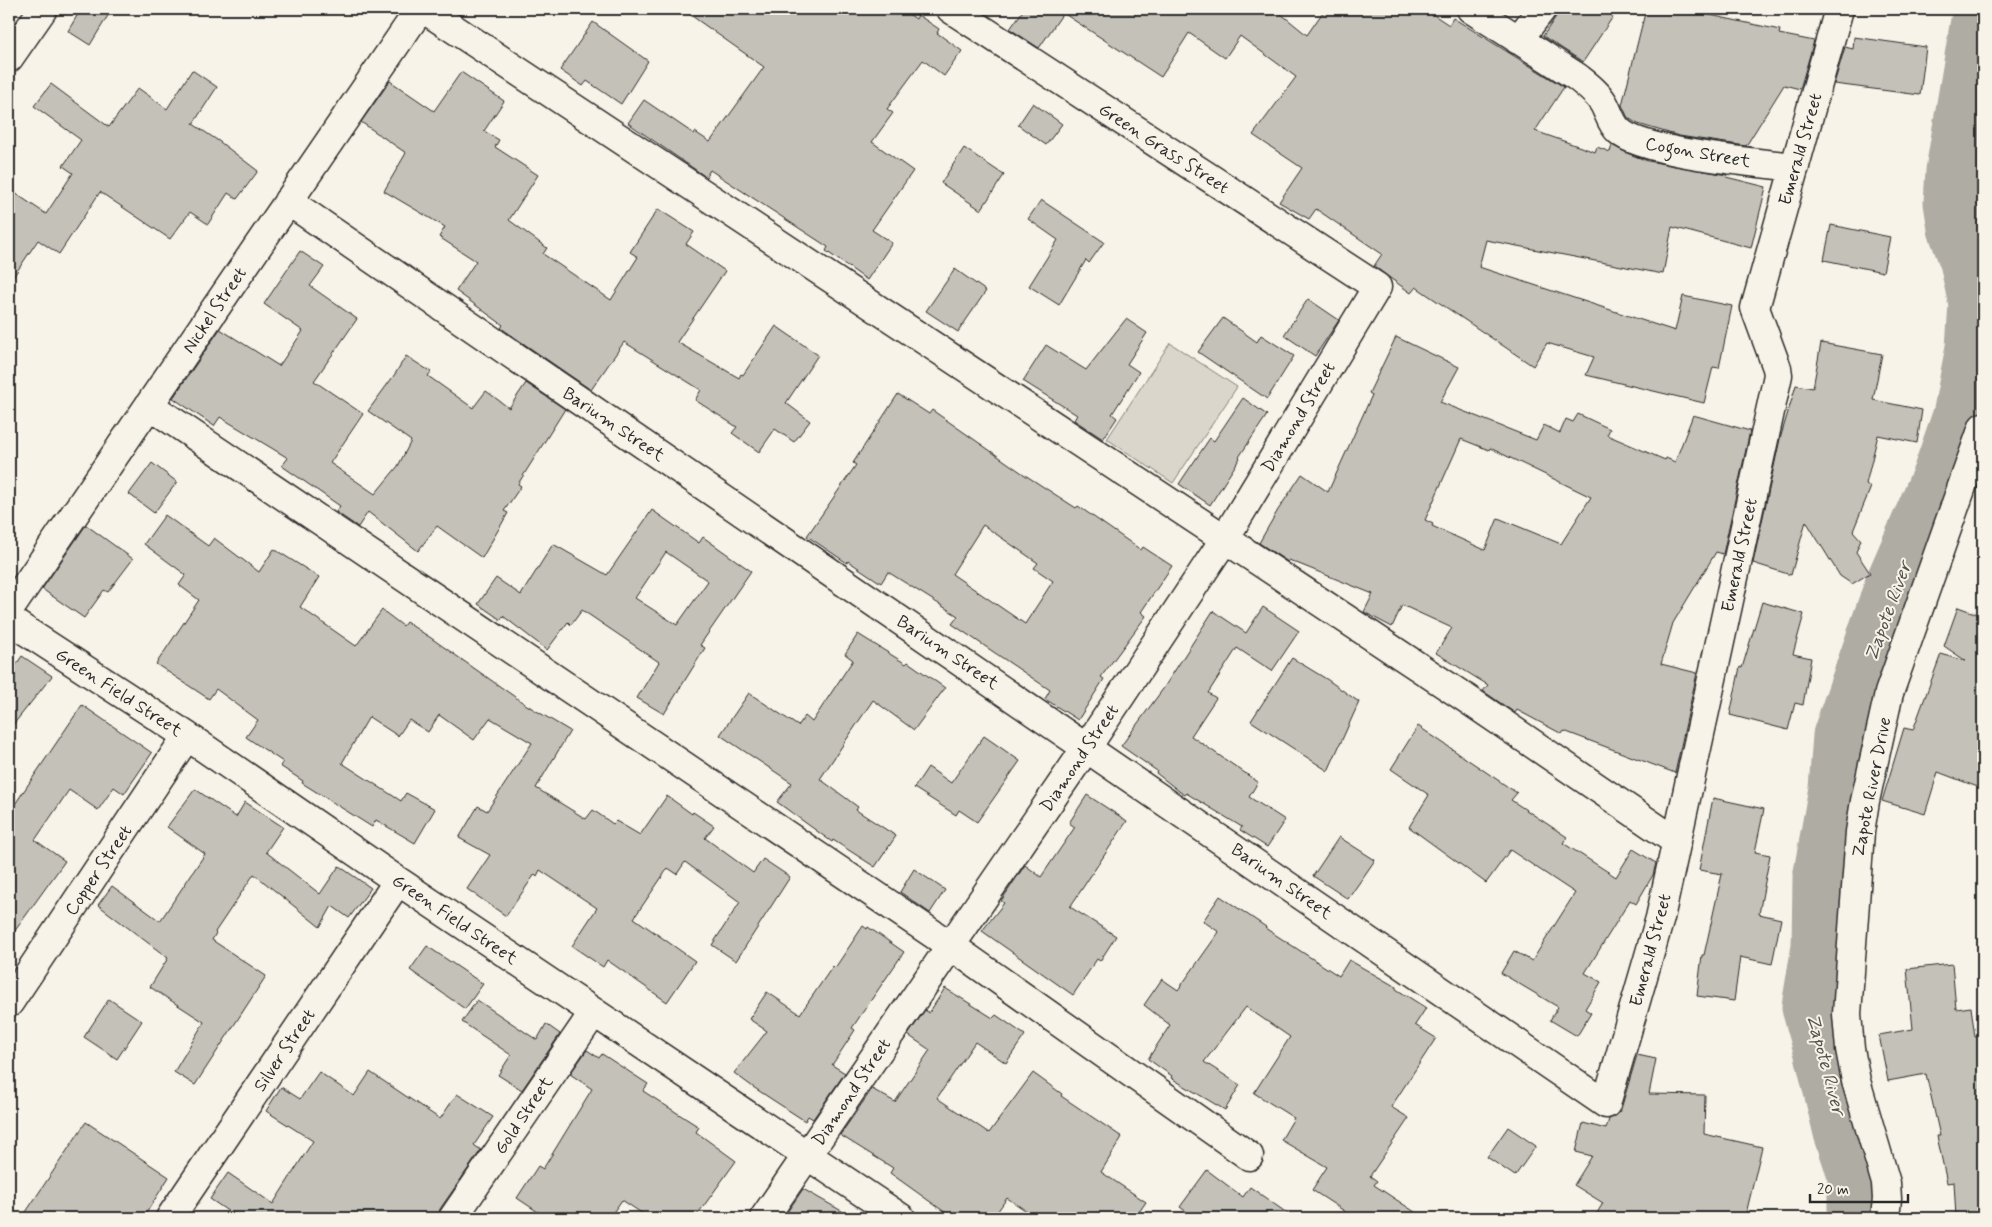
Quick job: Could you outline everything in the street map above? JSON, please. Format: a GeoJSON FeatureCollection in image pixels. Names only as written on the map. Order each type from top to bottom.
{"type":"FeatureCollection","features":[{"type":"Feature","properties":{"kind":"street"},"geometry":{"type":"LineString","coordinates":[[9,58],[43,9]]}},
{"type":"Feature","properties":{"kind":"street","name":"Nickel Street"},"geometry":{"type":"LineString","coordinates":[[9,610],[420,9]]}},
{"type":"Feature","properties":{"kind":"street"},"geometry":{"type":"LineString","coordinates":[[424,9],[1464,697],[1677,842]]}},
{"type":"Feature","properties":{"kind":"street","name":"Green Grass Street"},"geometry":{"type":"LineString","coordinates":[[951,9],[1377,287]]}},
{"type":"Feature","properties":{"kind":"street","name":"Cogon Street"},"geometry":{"type":"LineString","coordinates":[[1471,9],[1577,77],[1593,90],[1604,103],[1610,119],[1619,131],[1631,139],[1714,157],[1795,168]]}},
{"type":"Feature","properties":{"kind":"street"},"geometry":{"type":"LineString","coordinates":[[1518,40],[1542,9]]}},
{"type":"Feature","properties":{"kind":"street","name":"Emerald Street"},"geometry":{"type":"LineString","coordinates":[[1606,1104],[1660,918],[1778,376],[1777,368],[1755,308],[1839,9]]}},
{"type":"Feature","properties":{"kind":"street","name":"Barium Street"},"geometry":{"type":"LineString","coordinates":[[288,201],[1606,1104]]}},
{"type":"Feature","properties":{"kind":"street","name":"Diamond Street"},"geometry":{"type":"LineString","coordinates":[[764,1218],[1087,747],[1224,540],[1377,287]]}},
{"type":"Feature","properties":{"kind":"street"},"geometry":{"type":"LineString","coordinates":[[149,405],[951,946],[1249,1156]]}},
{"type":"Feature","properties":{"kind":"street","name":"Zapote River Drive"},"geometry":{"type":"LineString","coordinates":[[1885,1218],[1886,1183],[1856,1081],[1850,1048],[1847,1014],[1860,832],[1865,801],[1890,693],[1983,427]]}},
{"type":"Feature","properties":{"kind":"street","name":"Green Field Street"},"geometry":{"type":"LineString","coordinates":[[9,620],[187,736],[398,881],[900,1218]]}},
{"type":"Feature","properties":{"kind":"street","name":"Copper Street"},"geometry":{"type":"LineString","coordinates":[[9,1003],[187,736]]}},
{"type":"Feature","properties":{"kind":"street","name":"Silver Street"},"geometry":{"type":"LineString","coordinates":[[170,1218],[398,881]]}},
{"type":"Feature","properties":{"kind":"street","name":"Gold Street"},"geometry":{"type":"LineString","coordinates":[[453,1218],[594,1012]]}},
{"type":"Feature","properties":{"kind":"shaded area"},"geometry":{"type":"Polygon","coordinates":[[[1170,343],[1237,387],[1173,483],[1107,439],[1170,343]]]}},
{"type":"Feature","properties":{"kind":"building"},"geometry":{"type":"Polygon","coordinates":[[[81,9],[112,9],[90,45],[68,31],[81,9]]]}},
{"type":"Feature","properties":{"kind":"building"},"geometry":{"type":"Polygon","coordinates":[[[682,9],[901,9],[916,19],[918,15],[939,29],[937,33],[962,51],[944,76],[923,60],[887,109],[893,113],[872,142],[913,171],[872,230],[892,243],[867,280],[826,251],[828,247],[710,170],[706,177],[628,123],[644,100],[694,134],[695,132],[710,142],[764,67],[682,9]]]}},
{"type":"Feature","properties":{"kind":"building"},"geometry":{"type":"Polygon","coordinates":[[[1024,9],[1275,9],[1307,35],[1325,9],[1425,9],[1449,25],[1453,18],[1564,87],[1535,131],[1595,152],[1597,147],[1610,152],[1612,145],[1648,161],[1727,175],[1726,177],[1766,187],[1751,248],[1672,227],[1663,274],[1486,240],[1479,267],[1675,331],[1683,296],[1732,306],[1719,368],[1713,367],[1704,403],[1586,375],[1594,357],[1547,343],[1533,366],[1416,287],[1411,293],[1390,278],[1374,266],[1382,254],[1316,209],[1309,219],[1279,202],[1302,168],[1253,135],[1296,77],[1240,36],[1225,58],[1189,33],[1161,77],[1063,13],[1039,48],[1010,29],[1024,9]]]}},
{"type":"Feature","properties":{"kind":"building"},"geometry":{"type":"Polygon","coordinates":[[[1561,9],[1618,9],[1583,62],[1543,36],[1561,9]]]}},
{"type":"Feature","properties":{"kind":"building"},"geometry":{"type":"Polygon","coordinates":[[[1646,9],[1682,9],[1780,30],[1779,34],[1814,41],[1800,89],[1784,85],[1746,146],[1679,136],[1638,124],[1628,118],[1622,105],[1646,9]]]}},
{"type":"Feature","properties":{"kind":"building"},"geometry":{"type":"Polygon","coordinates":[[[593,22],[648,61],[621,104],[587,81],[583,86],[560,70],[593,22]]]}},
{"type":"Feature","properties":{"kind":"building"},"geometry":{"type":"Polygon","coordinates":[[[1854,37],[1926,47],[1920,95],[1834,84],[1845,47],[1853,49],[1854,37]]]}},
{"type":"Feature","properties":{"kind":"building"},"geometry":{"type":"Polygon","coordinates":[[[192,70],[217,87],[193,124],[258,171],[237,199],[228,193],[208,224],[190,212],[170,239],[100,192],[59,254],[38,240],[9,283],[9,189],[46,214],[73,173],[63,166],[81,140],[34,106],[51,84],[109,127],[138,88],[167,109],[192,70]]]}},
{"type":"Feature","properties":{"kind":"building"},"geometry":{"type":"Polygon","coordinates":[[[461,72],[504,101],[484,131],[499,140],[495,147],[538,175],[509,220],[547,248],[543,254],[611,300],[638,257],[630,252],[658,209],[694,232],[686,244],[725,271],[677,342],[739,378],[741,374],[743,375],[776,326],[818,355],[786,403],[810,421],[794,442],[775,429],[759,452],[732,433],[737,427],[695,400],[701,390],[624,342],[591,390],[501,328],[503,325],[456,291],[476,261],[439,237],[445,227],[384,191],[406,153],[361,122],[390,81],[434,111],[461,72]]]}},
{"type":"Feature","properties":{"kind":"building"},"geometry":{"type":"Polygon","coordinates":[[[1033,103],[1062,124],[1046,145],[1018,125],[1033,103]]]}},
{"type":"Feature","properties":{"kind":"building"},"geometry":{"type":"Polygon","coordinates":[[[964,148],[1004,175],[981,210],[941,183],[964,148]]]}},
{"type":"Feature","properties":{"kind":"building"},"geometry":{"type":"Polygon","coordinates":[[[1041,200],[1104,242],[1089,263],[1086,260],[1059,305],[1029,286],[1058,240],[1028,219],[1041,200]]]}},
{"type":"Feature","properties":{"kind":"building"},"geometry":{"type":"Polygon","coordinates":[[[1831,225],[1890,237],[1883,272],[1824,260],[1831,225]]]}},
{"type":"Feature","properties":{"kind":"building"},"geometry":{"type":"Polygon","coordinates":[[[300,251],[324,267],[310,286],[357,319],[314,381],[363,414],[330,463],[375,494],[398,466],[411,441],[368,411],[406,356],[431,372],[428,376],[473,408],[486,391],[509,408],[526,383],[565,409],[518,484],[521,486],[504,511],[508,513],[482,558],[437,526],[418,551],[368,512],[358,527],[336,512],[340,506],[282,466],[288,458],[220,417],[214,426],[173,398],[220,329],[279,366],[303,331],[264,304],[300,251]]]}},
{"type":"Feature","properties":{"kind":"building"},"geometry":{"type":"Polygon","coordinates":[[[955,269],[986,291],[958,332],[926,311],[955,269]]]}},
{"type":"Feature","properties":{"kind":"building"},"geometry":{"type":"Polygon","coordinates":[[[1308,299],[1339,320],[1315,356],[1284,335],[1308,299]]]}},
{"type":"Feature","properties":{"kind":"building"},"geometry":{"type":"Polygon","coordinates":[[[1223,318],[1257,342],[1261,335],[1294,356],[1267,399],[1198,352],[1223,318]]]}},
{"type":"Feature","properties":{"kind":"building"},"geometry":{"type":"Polygon","coordinates":[[[1126,319],[1147,333],[1127,364],[1139,372],[1112,414],[1117,418],[1103,439],[1074,420],[1077,415],[1023,381],[1046,345],[1086,370],[1126,319]]]}},
{"type":"Feature","properties":{"kind":"building"},"geometry":{"type":"Polygon","coordinates":[[[1396,337],[1459,367],[1440,402],[1536,440],[1544,425],[1560,433],[1566,419],[1573,422],[1578,414],[1610,429],[1607,435],[1665,460],[1666,458],[1675,462],[1693,415],[1750,431],[1723,554],[1716,552],[1673,623],[1661,664],[1697,673],[1675,773],[1564,731],[1562,734],[1517,710],[1515,713],[1483,691],[1488,685],[1436,653],[1452,628],[1402,605],[1392,627],[1364,612],[1373,594],[1289,560],[1288,562],[1259,543],[1302,474],[1328,492],[1372,395],[1369,393],[1396,337]],[[1461,439],[1425,520],[1433,524],[1432,526],[1485,550],[1498,518],[1561,544],[1591,497],[1490,448],[1489,450],[1461,439]]]}},
{"type":"Feature","properties":{"kind":"building"},"geometry":{"type":"Polygon","coordinates":[[[1821,343],[1882,354],[1873,400],[1922,410],[1917,443],[1878,435],[1866,484],[1871,487],[1853,531],[1861,540],[1856,552],[1870,573],[1852,584],[1840,576],[1806,521],[1791,575],[1753,563],[1780,439],[1796,385],[1813,388],[1821,343]]]}},
{"type":"Feature","properties":{"kind":"building"},"geometry":{"type":"Polygon","coordinates":[[[898,394],[929,414],[932,410],[1025,475],[1076,508],[1078,506],[1141,550],[1143,547],[1172,566],[1141,612],[1146,616],[1101,677],[1104,679],[1078,720],[1045,699],[1050,690],[952,624],[958,616],[888,572],[881,583],[807,536],[856,465],[853,463],[898,394]],[[983,525],[952,574],[1025,624],[1053,581],[1034,568],[1038,563],[983,525]]]}},
{"type":"Feature","properties":{"kind":"building"},"geometry":{"type":"Polygon","coordinates":[[[1243,398],[1267,415],[1210,505],[1179,484],[1210,438],[1214,441],[1243,398]]]}},
{"type":"Feature","properties":{"kind":"building"},"geometry":{"type":"Polygon","coordinates":[[[152,463],[177,482],[154,513],[129,494],[152,463]]]}},
{"type":"Feature","properties":{"kind":"building"},"geometry":{"type":"Polygon","coordinates":[[[652,510],[699,543],[703,537],[751,571],[700,645],[705,648],[664,714],[637,698],[659,662],[582,610],[571,625],[568,622],[547,650],[503,616],[501,620],[478,604],[496,578],[521,595],[553,544],[607,575],[652,510]],[[666,552],[635,598],[677,625],[708,581],[666,552]]]}},
{"type":"Feature","properties":{"kind":"building"},"geometry":{"type":"Polygon","coordinates":[[[165,515],[208,546],[214,538],[259,572],[274,549],[319,577],[300,607],[356,646],[382,610],[403,626],[406,622],[431,638],[525,704],[570,731],[536,788],[586,819],[593,810],[613,824],[616,821],[640,835],[667,796],[692,814],[693,812],[714,826],[705,838],[753,873],[763,859],[790,877],[736,961],[712,945],[740,902],[685,862],[677,874],[668,868],[634,918],[695,961],[667,1002],[607,960],[603,967],[572,946],[597,908],[540,870],[537,876],[535,874],[506,916],[467,889],[490,855],[459,838],[478,806],[487,811],[532,743],[490,718],[474,740],[439,715],[428,732],[409,720],[398,736],[369,717],[342,763],[401,801],[406,793],[435,809],[415,843],[376,820],[372,827],[302,783],[303,781],[280,766],[283,762],[246,737],[258,720],[216,689],[209,699],[156,664],[199,600],[179,585],[186,575],[144,544],[165,515]]]}},
{"type":"Feature","properties":{"kind":"building"},"geometry":{"type":"Polygon","coordinates":[[[86,525],[133,559],[108,592],[104,590],[84,618],[42,589],[86,525]]]}},
{"type":"Feature","properties":{"kind":"building"},"geometry":{"type":"Polygon","coordinates":[[[1762,602],[1804,614],[1793,654],[1811,658],[1803,705],[1795,703],[1788,730],[1730,715],[1740,667],[1742,668],[1762,602]]]}},
{"type":"Feature","properties":{"kind":"building"},"geometry":{"type":"Polygon","coordinates":[[[1263,607],[1299,631],[1272,671],[1237,648],[1208,693],[1216,698],[1191,736],[1258,782],[1249,797],[1285,820],[1267,847],[1240,830],[1242,827],[1186,793],[1184,795],[1156,773],[1157,771],[1121,746],[1163,689],[1213,611],[1246,633],[1263,607]]]}},
{"type":"Feature","properties":{"kind":"building"},"geometry":{"type":"Polygon","coordinates":[[[1958,607],[1983,616],[1983,789],[1938,772],[1925,814],[1882,801],[1904,728],[1913,730],[1941,654],[1966,661],[1944,646],[1958,607]]]}},
{"type":"Feature","properties":{"kind":"building"},"geometry":{"type":"Polygon","coordinates":[[[858,634],[906,664],[908,662],[945,688],[914,730],[873,700],[820,779],[858,807],[856,810],[896,836],[875,867],[833,840],[832,842],[777,802],[792,783],[720,735],[749,693],[798,726],[805,716],[812,722],[853,660],[845,654],[858,634]]]}},
{"type":"Feature","properties":{"kind":"building"},"geometry":{"type":"Polygon","coordinates":[[[22,656],[52,676],[9,730],[9,675],[22,656]]]}},
{"type":"Feature","properties":{"kind":"building"},"geometry":{"type":"Polygon","coordinates":[[[1292,658],[1359,702],[1328,771],[1251,721],[1292,658]]]}},
{"type":"Feature","properties":{"kind":"building"},"geometry":{"type":"Polygon","coordinates":[[[82,705],[152,753],[124,794],[114,787],[98,810],[69,790],[35,840],[65,861],[9,939],[9,813],[82,705]]]}},
{"type":"Feature","properties":{"kind":"building"},"geometry":{"type":"Polygon","coordinates":[[[1418,726],[1517,793],[1511,800],[1567,837],[1563,843],[1616,877],[1633,849],[1656,863],[1653,875],[1636,904],[1630,900],[1585,973],[1601,982],[1585,1009],[1591,1013],[1577,1036],[1550,1020],[1558,1007],[1501,973],[1514,951],[1532,961],[1575,893],[1510,850],[1486,883],[1409,827],[1429,795],[1391,769],[1418,726]]]}},
{"type":"Feature","properties":{"kind":"building"},"geometry":{"type":"Polygon","coordinates":[[[984,736],[1020,761],[977,822],[959,810],[956,815],[914,788],[928,767],[951,783],[984,736]]]}},
{"type":"Feature","properties":{"kind":"building"},"geometry":{"type":"Polygon","coordinates":[[[195,789],[236,817],[245,802],[283,827],[266,852],[320,894],[339,866],[371,888],[349,918],[332,906],[320,927],[254,874],[215,932],[212,940],[266,976],[195,1085],[174,1072],[204,1022],[150,987],[168,958],[98,905],[112,886],[160,921],[205,854],[167,827],[195,789]]]}},
{"type":"Feature","properties":{"kind":"building"},"geometry":{"type":"Polygon","coordinates":[[[1087,795],[1127,821],[1070,907],[1116,936],[1100,961],[1097,959],[1073,995],[982,931],[1004,903],[1001,901],[1025,865],[1041,877],[1075,827],[1069,823],[1087,795]]]}},
{"type":"Feature","properties":{"kind":"building"},"geometry":{"type":"Polygon","coordinates":[[[1713,798],[1764,809],[1755,852],[1770,855],[1759,914],[1781,919],[1772,964],[1740,957],[1734,1001],[1697,996],[1702,955],[1704,955],[1722,874],[1699,870],[1713,798]]]}},
{"type":"Feature","properties":{"kind":"building"},"geometry":{"type":"Polygon","coordinates":[[[1339,837],[1375,860],[1348,899],[1313,876],[1339,837]]]}},
{"type":"Feature","properties":{"kind":"building"},"geometry":{"type":"Polygon","coordinates":[[[914,869],[945,890],[930,913],[900,892],[914,869]]]}},
{"type":"Feature","properties":{"kind":"building"},"geometry":{"type":"Polygon","coordinates":[[[1220,896],[1339,976],[1349,960],[1396,987],[1396,989],[1426,1008],[1415,1025],[1436,1038],[1391,1107],[1409,1118],[1370,1176],[1377,1181],[1374,1185],[1424,1218],[1355,1218],[1312,1190],[1327,1167],[1281,1140],[1294,1118],[1254,1093],[1290,1037],[1246,1007],[1204,1062],[1240,1085],[1225,1110],[1171,1078],[1172,1076],[1148,1059],[1170,1025],[1144,1005],[1162,979],[1178,990],[1219,932],[1203,921],[1220,896]]]}},
{"type":"Feature","properties":{"kind":"building"},"geometry":{"type":"Polygon","coordinates":[[[863,926],[867,929],[868,927],[904,952],[852,1028],[855,1030],[832,1065],[845,1073],[813,1119],[808,1116],[805,1121],[734,1073],[767,1031],[749,1019],[767,992],[800,1014],[833,966],[835,968],[863,926]]]}},
{"type":"Feature","properties":{"kind":"building"},"geometry":{"type":"Polygon","coordinates":[[[427,946],[483,984],[465,1009],[410,970],[427,946]]]}},
{"type":"Feature","properties":{"kind":"building"},"geometry":{"type":"Polygon","coordinates":[[[1952,964],[1956,1009],[1971,1007],[1975,1037],[1983,1036],[1983,1218],[1956,1218],[1954,1182],[1947,1183],[1937,1136],[1940,1136],[1926,1074],[1888,1081],[1879,1035],[1913,1029],[1907,969],[1952,964]]]}},
{"type":"Feature","properties":{"kind":"building"},"geometry":{"type":"Polygon","coordinates":[[[945,988],[993,1018],[996,1015],[1025,1035],[1006,1063],[975,1042],[937,1098],[989,1133],[1033,1073],[1062,1094],[1061,1096],[1122,1137],[1101,1172],[1146,1202],[1135,1218],[1037,1218],[1007,1198],[993,1218],[953,1218],[890,1173],[893,1168],[840,1135],[872,1089],[895,1102],[930,1050],[908,1035],[925,1010],[929,1013],[945,988]]]}},
{"type":"Feature","properties":{"kind":"building"},"geometry":{"type":"Polygon","coordinates":[[[109,999],[142,1021],[117,1059],[84,1037],[109,999]]]}},
{"type":"Feature","properties":{"kind":"building"},"geometry":{"type":"Polygon","coordinates":[[[477,1000],[537,1040],[546,1024],[560,1034],[522,1090],[498,1075],[511,1055],[462,1022],[477,1000]]]}},
{"type":"Feature","properties":{"kind":"building"},"geometry":{"type":"Polygon","coordinates":[[[587,1050],[599,1058],[602,1054],[648,1084],[643,1091],[699,1127],[696,1132],[736,1161],[695,1218],[649,1218],[622,1200],[609,1218],[547,1218],[517,1198],[538,1166],[543,1169],[592,1089],[570,1074],[587,1050]]]}},
{"type":"Feature","properties":{"kind":"building"},"geometry":{"type":"Polygon","coordinates":[[[1637,1055],[1656,1059],[1649,1094],[1705,1095],[1704,1134],[1762,1147],[1745,1218],[1594,1218],[1603,1203],[1574,1185],[1592,1156],[1576,1152],[1583,1123],[1606,1129],[1609,1119],[1617,1115],[1621,1109],[1637,1055]]]}},
{"type":"Feature","properties":{"kind":"building"},"geometry":{"type":"Polygon","coordinates":[[[319,1072],[354,1096],[370,1072],[440,1119],[457,1094],[493,1117],[474,1145],[481,1150],[440,1209],[438,1218],[238,1218],[210,1199],[228,1173],[273,1204],[313,1141],[266,1111],[281,1087],[300,1099],[319,1072]]]}},
{"type":"Feature","properties":{"kind":"building"},"geometry":{"type":"Polygon","coordinates":[[[86,1122],[169,1177],[143,1218],[22,1218],[86,1122]]]}},
{"type":"Feature","properties":{"kind":"building"},"geometry":{"type":"Polygon","coordinates":[[[1508,1127],[1536,1146],[1515,1176],[1487,1157],[1508,1127]]]}},
{"type":"Feature","properties":{"kind":"building"},"geometry":{"type":"Polygon","coordinates":[[[1207,1170],[1243,1197],[1250,1187],[1294,1218],[1195,1218],[1180,1207],[1207,1170]]]}},
{"type":"Feature","properties":{"kind":"building"},"geometry":{"type":"Polygon","coordinates":[[[803,1189],[854,1218],[783,1218],[803,1189]]]}},
{"type":"Feature","properties":{"kind":"waterway","name":"Zapote River"},"geometry":{"type":"LineString","coordinates":[[1857,1218],[1857,1174],[1843,1132],[1811,1007],[1821,947],[1822,879],[1838,789],[1842,736],[1895,583],[1941,477],[1962,416],[1975,348],[1978,304],[1969,261],[1957,228],[1953,202],[1955,171],[1982,9]]}}]}
